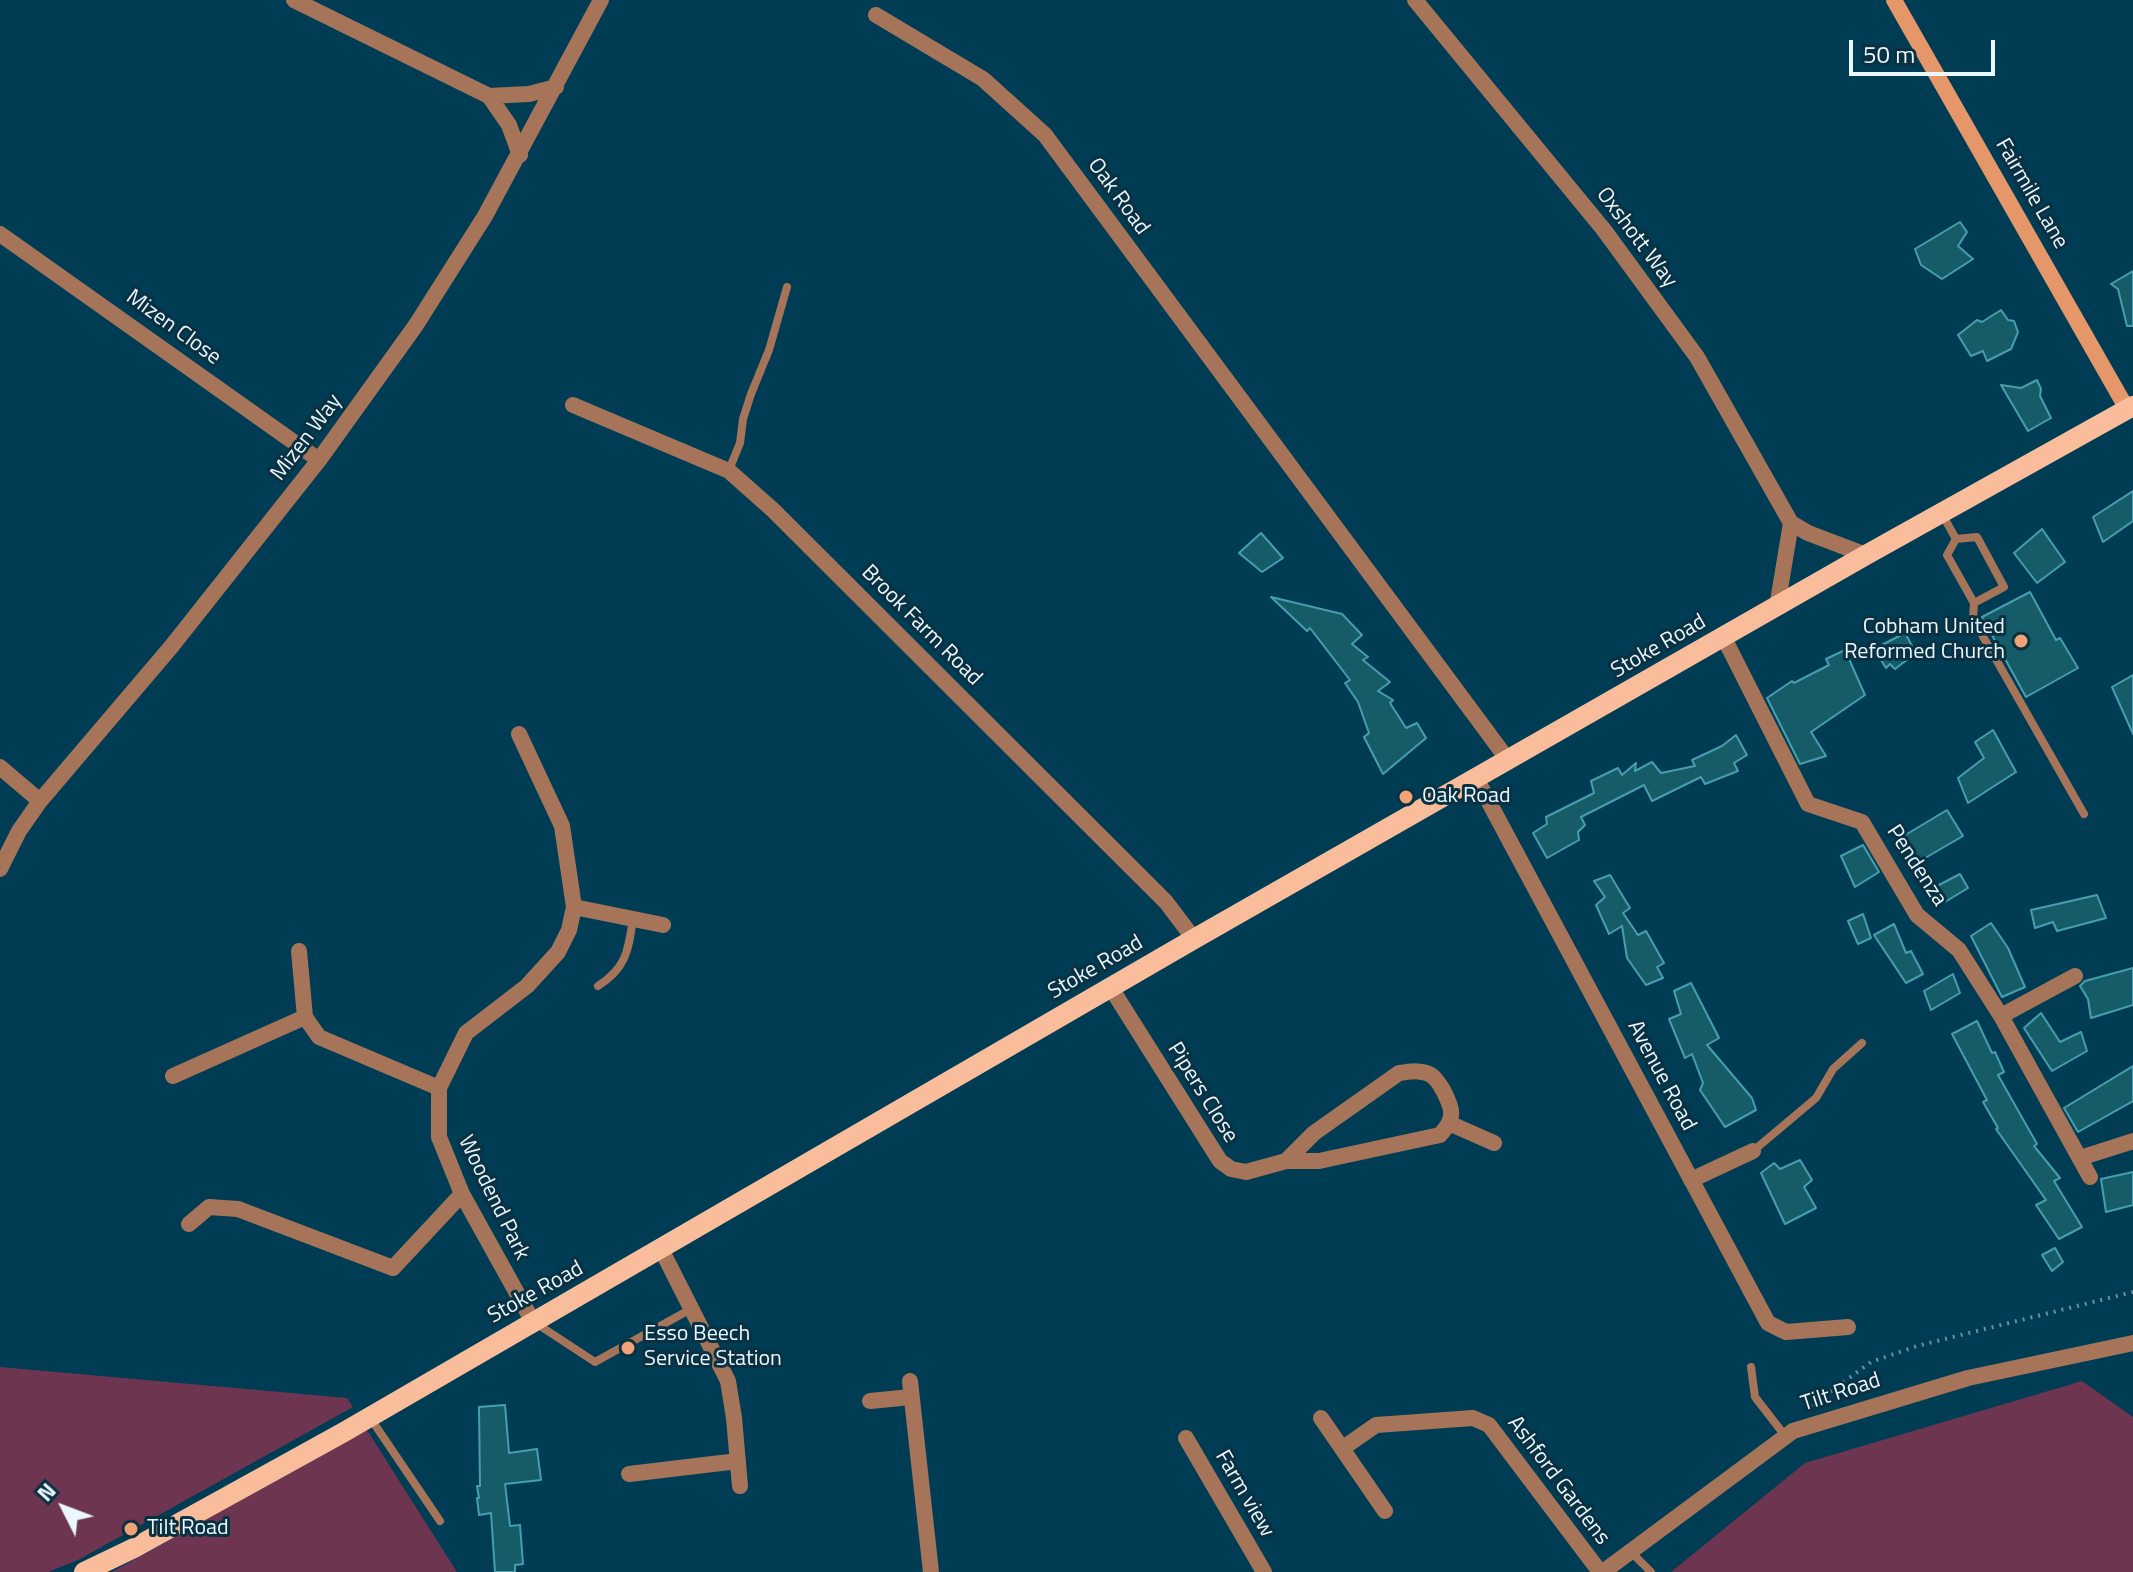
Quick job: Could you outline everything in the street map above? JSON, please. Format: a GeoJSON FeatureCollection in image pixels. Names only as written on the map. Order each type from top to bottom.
{"type":"FeatureCollection","features":[{"type":"Feature","properties":{"kind":"main road","name":"Stoke Road"},"geometry":{"type":"LineString","coordinates":[[84,1572],[134,1548],[370,1417],[1194,939],[1866,555],[2130,408]]}},
{"type":"Feature","properties":{"kind":"street"},"geometry":{"type":"LineString","coordinates":[[294,0],[489,96],[529,94],[556,87]]}},
{"type":"Feature","properties":{"kind":"street","name":"Mizen Way"},"geometry":{"type":"LineString","coordinates":[[0,869],[19,831],[40,801],[171,647],[319,460],[431,303],[520,155],[601,0]]}},
{"type":"Feature","properties":{"kind":"street","name":"Oxshott Way"},"geometry":{"type":"LineString","coordinates":[[1415,0],[1604,230],[1697,357],[1791,523]]}},
{"type":"Feature","properties":{"kind":"street","name":"Fairmile Lane"},"geometry":{"type":"LineString","coordinates":[[1894,0],[2130,408]]}},
{"type":"Feature","properties":{"kind":"street","name":"Oak Road"},"geometry":{"type":"LineString","coordinates":[[876,15],[983,79],[1045,135],[1508,760]]}},
{"type":"Feature","properties":{"kind":"street"},"geometry":{"type":"LineString","coordinates":[[489,96],[509,125],[520,155]]}},
{"type":"Feature","properties":{"kind":"street","name":"Mizen Close"},"geometry":{"type":"LineString","coordinates":[[0,234],[319,460]]}},
{"type":"Feature","properties":{"kind":"street","name":"Brook Farm Road"},"geometry":{"type":"LineString","coordinates":[[573,405],[729,471],[784,521],[1166,902],[1194,939]]}},
{"type":"Feature","properties":{"kind":"street"},"geometry":{"type":"LineString","coordinates":[[1777,607],[1791,523],[1808,533],[1866,555]]}},
{"type":"Feature","properties":{"kind":"street","name":"Pendenza"},"geometry":{"type":"LineString","coordinates":[[1724,638],[1808,804],[1862,822],[1917,915],[1959,950],[2001,1016],[2090,1177]]}},
{"type":"Feature","properties":{"kind":"street","name":"Woodend Park"},"geometry":{"type":"LineString","coordinates":[[519,734],[562,826],[574,907],[569,930],[558,952],[527,986],[466,1033],[439,1088],[439,1137],[462,1194],[533,1322]]}},
{"type":"Feature","properties":{"kind":"street"},"geometry":{"type":"LineString","coordinates":[[0,767],[40,801]]}},
{"type":"Feature","properties":{"kind":"street","name":"Avenue Road"},"geometry":{"type":"LineString","coordinates":[[1476,778],[1768,1323],[1786,1332],[1848,1327]]}},
{"type":"Feature","properties":{"kind":"street"},"geometry":{"type":"LineString","coordinates":[[574,907],[663,925]]}},
{"type":"Feature","properties":{"kind":"street"},"geometry":{"type":"LineString","coordinates":[[299,951],[305,1017],[319,1037],[439,1088]]}},
{"type":"Feature","properties":{"kind":"street"},"geometry":{"type":"LineString","coordinates":[[2001,1016],[2075,976]]}},
{"type":"Feature","properties":{"kind":"street","name":"Pipers Close"},"geometry":{"type":"LineString","coordinates":[[1111,988],[1220,1161],[1231,1169],[1246,1172],[1286,1161],[1319,1161],[1440,1135],[1451,1124],[1453,1109],[1439,1083],[1429,1074],[1416,1071],[1399,1073],[1314,1133],[1286,1161]]}},
{"type":"Feature","properties":{"kind":"street"},"geometry":{"type":"LineString","coordinates":[[173,1076],[305,1017]]}},
{"type":"Feature","properties":{"kind":"street"},"geometry":{"type":"LineString","coordinates":[[1451,1124],[1494,1143]]}},
{"type":"Feature","properties":{"kind":"street"},"geometry":{"type":"LineString","coordinates":[[2080,1158],[2133,1141]]}},
{"type":"Feature","properties":{"kind":"street"},"geometry":{"type":"LineString","coordinates":[[1691,1180],[1753,1151]]}},
{"type":"Feature","properties":{"kind":"street"},"geometry":{"type":"LineString","coordinates":[[189,1224],[209,1207],[238,1209],[393,1268],[462,1194]]}},
{"type":"Feature","properties":{"kind":"street"},"geometry":{"type":"LineString","coordinates":[[661,1249],[728,1381],[740,1486]]}},
{"type":"Feature","properties":{"kind":"street","name":"Tilt Road"},"geometry":{"type":"LineString","coordinates":[[1601,1572],[1789,1434],[1968,1378],[2133,1343]]}},
{"type":"Feature","properties":{"kind":"street"},"geometry":{"type":"LineString","coordinates":[[870,1401],[911,1389],[931,1572]]}},
{"type":"Feature","properties":{"kind":"street"},"geometry":{"type":"LineString","coordinates":[[1321,1418],[1385,1511]]}},
{"type":"Feature","properties":{"kind":"street","name":"Ashford Gardens"},"geometry":{"type":"LineString","coordinates":[[1343,1448],[1376,1425],[1473,1418],[1489,1425],[1601,1572]]}},
{"type":"Feature","properties":{"kind":"street","name":"Farm view"},"geometry":{"type":"LineString","coordinates":[[1186,1438],[1264,1572]]}},
{"type":"Feature","properties":{"kind":"street"},"geometry":{"type":"LineString","coordinates":[[629,1474],[738,1461]]}},
{"type":"Feature","properties":{"kind":"lane"},"geometry":{"type":"LineString","coordinates":[[729,471],[787,287]]}},
{"type":"Feature","properties":{"kind":"lane"},"geometry":{"type":"LineString","coordinates":[[1941,513],[1956,539]]}},
{"type":"Feature","properties":{"kind":"lane"},"geometry":{"type":"LineString","coordinates":[[1956,539],[1977,537],[2004,587],[1974,603]]}},
{"type":"Feature","properties":{"kind":"lane"},"geometry":{"type":"LineString","coordinates":[[1956,539],[1947,555],[1974,603],[1973,619],[2084,814]]}},
{"type":"Feature","properties":{"kind":"lane"},"geometry":{"type":"LineString","coordinates":[[598,986],[619,970],[627,951],[633,919]]}},
{"type":"Feature","properties":{"kind":"lane"},"geometry":{"type":"LineString","coordinates":[[1753,1151],[1816,1098],[1833,1069],[1862,1043]]}},
{"type":"Feature","properties":{"kind":"lane"},"geometry":{"type":"LineString","coordinates":[[533,1322],[595,1362],[691,1309]]}},
{"type":"Feature","properties":{"kind":"lane"},"geometry":{"type":"LineString","coordinates":[[1751,1367],[1755,1397],[1789,1434]]}},
{"type":"Feature","properties":{"kind":"lane"},"geometry":{"type":"LineString","coordinates":[[370,1417],[440,1521]]}},
{"type":"Feature","properties":{"kind":"lane"},"geometry":{"type":"LineString","coordinates":[[1631,1551],[1651,1572]]}},
{"type":"Feature","properties":{"kind":"path"},"geometry":{"type":"LineString","coordinates":[[1789,1434],[1788,1422],[1871,1362],[1917,1346],[2133,1292]]}},
{"type":"Feature","properties":{"kind":"shaded area"},"geometry":{"type":"Polygon","coordinates":[[[0,1367],[347,1398],[353,1407],[78,1560],[48,1572],[0,1572],[0,1367]]]}},
{"type":"Feature","properties":{"kind":"shaded area"},"geometry":{"type":"Polygon","coordinates":[[[2082,1381],[2133,1417],[2133,1572],[1671,1572],[1805,1463],[2082,1381]]]}},
{"type":"Feature","properties":{"kind":"shaded area"},"geometry":{"type":"Polygon","coordinates":[[[367,1430],[457,1572],[112,1572],[367,1430]]]}},
{"type":"Feature","properties":{"kind":"building"},"geometry":{"type":"Polygon","coordinates":[[[1960,222],[1967,232],[1958,246],[1973,259],[1942,279],[1921,265],[1915,249],[1960,222]]]}},
{"type":"Feature","properties":{"kind":"building"},"geometry":{"type":"Polygon","coordinates":[[[2133,271],[2133,326],[2127,326],[2118,289],[2111,284],[2133,271]]]}},
{"type":"Feature","properties":{"kind":"building"},"geometry":{"type":"Polygon","coordinates":[[[2001,310],[2008,320],[2014,321],[2018,332],[2011,349],[1987,361],[1983,351],[1971,356],[1958,335],[1977,320],[1982,322],[2001,310]]]}},
{"type":"Feature","properties":{"kind":"building"},"geometry":{"type":"Polygon","coordinates":[[[2037,380],[2040,396],[2051,418],[2028,431],[2001,385],[2021,388],[2037,380]]]}},
{"type":"Feature","properties":{"kind":"building"},"geometry":{"type":"Polygon","coordinates":[[[2133,491],[2133,521],[2103,542],[2093,517],[2133,491]]]}},
{"type":"Feature","properties":{"kind":"building"},"geometry":{"type":"Polygon","coordinates":[[[2042,529],[2065,562],[2037,583],[2014,553],[2042,529]]]}},
{"type":"Feature","properties":{"kind":"building"},"geometry":{"type":"Polygon","coordinates":[[[1261,533],[1283,558],[1262,572],[1239,553],[1261,533]]]}},
{"type":"Feature","properties":{"kind":"building","name":"Cobham United Reformed Church"},"geometry":{"type":"Polygon","coordinates":[[[2030,592],[2056,640],[2060,638],[2078,668],[2026,697],[1982,617],[2030,592]]]}},
{"type":"Feature","properties":{"kind":"building"},"geometry":{"type":"Polygon","coordinates":[[[1271,597],[1342,614],[1362,635],[1352,644],[1368,657],[1363,660],[1390,682],[1378,691],[1393,700],[1390,703],[1406,728],[1417,723],[1426,738],[1383,774],[1364,737],[1369,733],[1358,702],[1345,683],[1350,680],[1310,628],[1307,631],[1271,597]]]}},
{"type":"Feature","properties":{"kind":"building"},"geometry":{"type":"Polygon","coordinates":[[[1905,633],[1916,653],[1895,669],[1890,664],[1886,668],[1874,649],[1905,633]]]}},
{"type":"Feature","properties":{"kind":"building"},"geometry":{"type":"Polygon","coordinates":[[[1845,650],[1865,695],[1811,732],[1826,756],[1800,764],[1767,698],[1792,681],[1794,683],[1829,665],[1826,659],[1845,650]]]}},
{"type":"Feature","properties":{"kind":"building"},"geometry":{"type":"Polygon","coordinates":[[[2133,675],[2133,734],[2112,687],[2133,675]]]}},
{"type":"Feature","properties":{"kind":"building"},"geometry":{"type":"Polygon","coordinates":[[[1993,730],[2016,772],[1968,803],[1958,778],[1984,758],[1975,742],[1993,730]]]}},
{"type":"Feature","properties":{"kind":"building"},"geometry":{"type":"Polygon","coordinates":[[[1736,735],[1747,755],[1734,763],[1738,771],[1705,784],[1701,777],[1652,801],[1644,785],[1581,817],[1585,825],[1578,832],[1579,840],[1547,858],[1533,833],[1547,824],[1546,817],[1594,793],[1591,781],[1618,768],[1622,775],[1636,763],[1635,771],[1652,762],[1661,773],[1695,766],[1692,760],[1722,746],[1736,735]]]}},
{"type":"Feature","properties":{"kind":"building"},"geometry":{"type":"Polygon","coordinates":[[[1947,810],[1963,836],[1913,865],[1897,840],[1947,810]]]}},
{"type":"Feature","properties":{"kind":"building"},"geometry":{"type":"Polygon","coordinates":[[[1863,845],[1879,872],[1855,887],[1841,856],[1863,845]]]}},
{"type":"Feature","properties":{"kind":"building"},"geometry":{"type":"Polygon","coordinates":[[[1960,874],[1968,888],[1945,902],[1935,887],[1960,874]]]}},
{"type":"Feature","properties":{"kind":"building"},"geometry":{"type":"Polygon","coordinates":[[[1610,875],[1630,908],[1623,913],[1638,935],[1646,931],[1664,963],[1657,967],[1663,978],[1646,985],[1627,958],[1622,926],[1609,934],[1596,905],[1605,897],[1594,881],[1610,875]]]}},
{"type":"Feature","properties":{"kind":"building"},"geometry":{"type":"Polygon","coordinates":[[[2097,895],[2106,918],[2057,931],[2053,922],[2035,928],[2031,910],[2097,895]]]}},
{"type":"Feature","properties":{"kind":"building"},"geometry":{"type":"Polygon","coordinates":[[[1863,914],[1871,938],[1858,944],[1848,921],[1863,914]]]}},
{"type":"Feature","properties":{"kind":"building"},"geometry":{"type":"Polygon","coordinates":[[[1991,923],[2008,948],[2025,987],[2002,997],[1971,936],[1991,923]]]}},
{"type":"Feature","properties":{"kind":"building"},"geometry":{"type":"Polygon","coordinates":[[[1894,924],[1906,953],[1911,951],[1923,974],[1906,983],[1874,935],[1894,924]]]}},
{"type":"Feature","properties":{"kind":"building"},"geometry":{"type":"Polygon","coordinates":[[[2133,968],[2133,1005],[2091,1018],[2088,999],[2080,986],[2085,981],[2133,968]]]}},
{"type":"Feature","properties":{"kind":"building"},"geometry":{"type":"Polygon","coordinates":[[[1953,974],[1960,993],[1931,1010],[1924,991],[1953,974]]]}},
{"type":"Feature","properties":{"kind":"building"},"geometry":{"type":"Polygon","coordinates":[[[1691,983],[1719,1038],[1707,1045],[1752,1098],[1756,1110],[1725,1127],[1700,1090],[1703,1083],[1692,1054],[1685,1058],[1669,1019],[1681,1014],[1674,991],[1691,983]]]}},
{"type":"Feature","properties":{"kind":"building"},"geometry":{"type":"Polygon","coordinates":[[[2041,1013],[2060,1042],[2081,1032],[2087,1051],[2052,1071],[2024,1028],[2041,1013]]]}},
{"type":"Feature","properties":{"kind":"building"},"geometry":{"type":"Polygon","coordinates":[[[1977,1021],[2004,1072],[1998,1075],[2037,1144],[2034,1146],[2060,1178],[2054,1181],[2082,1227],[2059,1239],[2036,1205],[2046,1200],[1996,1129],[1983,1102],[1987,1100],[1952,1034],[1977,1021]]]}},
{"type":"Feature","properties":{"kind":"building"},"geometry":{"type":"Polygon","coordinates":[[[2133,1066],[2133,1101],[2078,1132],[2064,1108],[2133,1066]]]}},
{"type":"Feature","properties":{"kind":"building"},"geometry":{"type":"Polygon","coordinates":[[[1800,1160],[1812,1180],[1804,1187],[1816,1208],[1785,1224],[1761,1173],[1774,1163],[1780,1169],[1800,1160]]]}},
{"type":"Feature","properties":{"kind":"building"},"geometry":{"type":"Polygon","coordinates":[[[2133,1172],[2133,1205],[2106,1212],[2101,1179],[2133,1172]]]}},
{"type":"Feature","properties":{"kind":"building"},"geometry":{"type":"Polygon","coordinates":[[[2055,1248],[2063,1262],[2052,1271],[2042,1255],[2055,1248]]]}},
{"type":"Feature","properties":{"kind":"building"},"geometry":{"type":"Polygon","coordinates":[[[505,1405],[509,1453],[537,1449],[541,1480],[505,1484],[510,1526],[520,1525],[523,1564],[515,1565],[515,1572],[495,1572],[491,1513],[479,1515],[477,1498],[477,1486],[480,1486],[479,1407],[505,1405]]]}},
{"type":"Feature","properties":{"kind":"place","name":"Cobham United Reformed Church"},"geometry":{"type":"Point","coordinates":[2021,641]}},
{"type":"Feature","properties":{"kind":"place","name":"Oak Road"},"geometry":{"type":"Point","coordinates":[1406,797]}},
{"type":"Feature","properties":{"kind":"place","name":"Esso Beech Service Station"},"geometry":{"type":"Point","coordinates":[628,1348]}},
{"type":"Feature","properties":{"kind":"place","name":"Tilt Road"},"geometry":{"type":"Point","coordinates":[131,1529]}}]}
